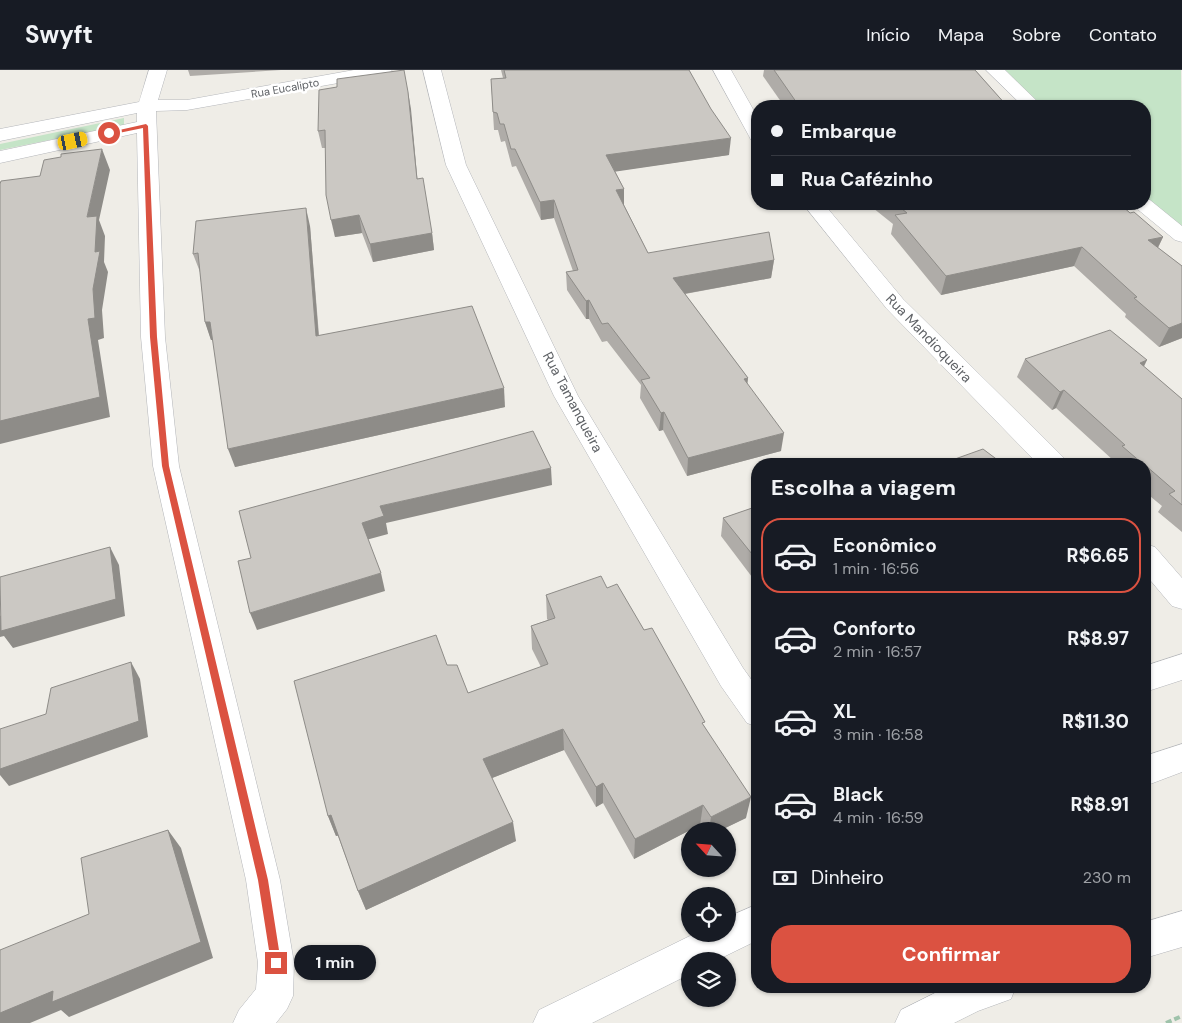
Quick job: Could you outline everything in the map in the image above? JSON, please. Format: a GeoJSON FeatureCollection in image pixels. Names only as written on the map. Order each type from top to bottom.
{"type":"FeatureCollection","features":[{"type":"Feature","properties":{"kind":"street"},"geometry":{"type":"LineString","coordinates":[[158,70],[146,116],[153,337],[166,466],[263,880],[276,963],[263,1010]]}},
{"type":"Feature","properties":{"kind":"street","name":"Rua Eucalipto"},"geometry":{"type":"LineString","coordinates":[[146,116],[187,105],[383,70]]}},
{"type":"Feature","properties":{"kind":"street","name":"Rua Tamanqueira"},"geometry":{"type":"LineString","coordinates":[[432,70],[456,165],[566,396],[727,669],[751,704]]}},
{"type":"Feature","properties":{"kind":"street"},"geometry":{"type":"LineString","coordinates":[[722,70],[751,123]]}},
{"type":"Feature","properties":{"kind":"street"},"geometry":{"type":"LineString","coordinates":[[995,70],[1027,100]]}},
{"type":"Feature","properties":{"kind":"street"},"geometry":{"type":"LineString","coordinates":[[0,135],[146,116]]}},
{"type":"Feature","properties":{"kind":"street"},"geometry":{"type":"LineString","coordinates":[[0,157],[146,116]]}},
{"type":"Feature","properties":{"kind":"street","name":"Rua Mandioqueira"},"geometry":{"type":"LineString","coordinates":[[818,210],[895,304],[1048,458]]}},
{"type":"Feature","properties":{"kind":"street"},"geometry":{"type":"LineString","coordinates":[[1150,210],[1182,236]]}},
{"type":"Feature","properties":{"kind":"street"},"geometry":{"type":"LineString","coordinates":[[1151,562],[1182,598]]}},
{"type":"Feature","properties":{"kind":"street"},"geometry":{"type":"LineString","coordinates":[[1151,677],[1182,667]]}},
{"type":"Feature","properties":{"kind":"street"},"geometry":{"type":"LineString","coordinates":[[1151,770],[1182,758]]}},
{"type":"Feature","properties":{"kind":"street"},"geometry":{"type":"LineString","coordinates":[[552,1023],[751,924]]}},
{"type":"Feature","properties":{"kind":"street"},"geometry":{"type":"LineString","coordinates":[[1151,938],[1182,929]]}},
{"type":"Feature","properties":{"kind":"street"},"geometry":{"type":"LineString","coordinates":[[914,1023],[978,993]]}},
{"type":"Feature","properties":{"kind":"path"},"geometry":{"type":"LineString","coordinates":[[1166,1023],[1182,1016]]}},
{"type":"Feature","properties":{"kind":"green space"},"geometry":{"type":"Polygon","coordinates":[[[1005,70],[1181,70],[1182,233],[1151,206],[1151,100],[1035,100],[1005,70]]]}},
{"type":"Feature","properties":{"kind":"green space"},"geometry":{"type":"Polygon","coordinates":[[[124,118],[124,125],[0,150],[0,144],[124,118]]]}},
{"type":"Feature","properties":{"kind":"building"},"geometry":{"type":"Polygon","coordinates":[[[404,70],[417,179],[423,178],[432,233],[370,244],[359,215],[331,220],[326,195],[325,130],[318,131],[319,90],[337,87],[337,79],[404,70]]]}},
{"type":"Feature","properties":{"kind":"building"},"geometry":{"type":"Polygon","coordinates":[[[504,70],[689,70],[711,109],[731,138],[606,155],[624,189],[616,190],[648,253],[769,232],[774,260],[673,278],[748,378],[744,379],[784,433],[688,458],[664,412],[661,413],[641,380],[650,378],[608,323],[602,324],[589,300],[586,301],[566,272],[578,270],[554,200],[540,202],[515,149],[511,149],[504,124],[500,124],[497,113],[493,112],[491,79],[506,78],[504,70]]]}},
{"type":"Feature","properties":{"kind":"building"},"geometry":{"type":"Polygon","coordinates":[[[774,70],[975,70],[1002,100],[795,100],[774,70]]]}},
{"type":"Feature","properties":{"kind":"building"},"geometry":{"type":"Polygon","coordinates":[[[102,149],[87,217],[97,216],[95,252],[100,251],[93,289],[95,318],[88,319],[100,397],[0,421],[1,181],[40,176],[44,160],[61,157],[61,154],[102,149]]]}},
{"type":"Feature","properties":{"kind":"building"},"geometry":{"type":"Polygon","coordinates":[[[306,208],[316,336],[472,306],[504,388],[228,449],[210,322],[205,322],[198,253],[193,254],[196,221],[306,208]]]}},
{"type":"Feature","properties":{"kind":"building"},"geometry":{"type":"Polygon","coordinates":[[[903,210],[1127,210],[1130,213],[1134,212],[1163,237],[1148,240],[1182,266],[1182,323],[1169,328],[1134,298],[1137,297],[1082,247],[946,276],[895,215],[907,213],[903,210]]]}},
{"type":"Feature","properties":{"kind":"building"},"geometry":{"type":"Polygon","coordinates":[[[1110,330],[1147,360],[1140,363],[1182,399],[1182,505],[1169,494],[1175,491],[1151,470],[1151,458],[1136,458],[1122,446],[1125,445],[1064,390],[1060,392],[1025,359],[1110,330]]]}},
{"type":"Feature","properties":{"kind":"building"},"geometry":{"type":"Polygon","coordinates":[[[533,431],[551,468],[380,506],[384,516],[362,523],[381,573],[250,613],[238,561],[251,558],[239,511],[533,431]]]}},
{"type":"Feature","properties":{"kind":"building"},"geometry":{"type":"Polygon","coordinates":[[[983,449],[995,458],[958,458],[983,449]]]}},
{"type":"Feature","properties":{"kind":"building"},"geometry":{"type":"Polygon","coordinates":[[[751,508],[751,553],[723,518],[751,508]]]}},
{"type":"Feature","properties":{"kind":"building"},"geometry":{"type":"Polygon","coordinates":[[[110,547],[116,599],[1,631],[0,577],[110,547]]]}},
{"type":"Feature","properties":{"kind":"building"},"geometry":{"type":"Polygon","coordinates":[[[601,576],[607,588],[617,584],[644,630],[652,628],[705,722],[702,723],[751,797],[711,817],[703,805],[635,839],[603,783],[596,787],[563,729],[483,759],[513,822],[358,891],[331,815],[328,816],[294,681],[436,635],[447,665],[457,665],[468,693],[548,664],[531,626],[555,618],[546,595],[601,576]]]}},
{"type":"Feature","properties":{"kind":"building"},"geometry":{"type":"Polygon","coordinates":[[[131,662],[139,721],[0,769],[0,729],[46,714],[51,688],[131,662]]]}},
{"type":"Feature","properties":{"kind":"building"},"geometry":{"type":"Polygon","coordinates":[[[168,830],[201,942],[52,1002],[53,991],[0,1013],[0,950],[89,914],[81,858],[168,830]]]}},
{"type":"Feature","properties":{"kind":"route"},"geometry":{"type":"LineString","coordinates":[[109,133],[146,126],[153,337],[166,466],[263,880],[276,963]]}}]}
